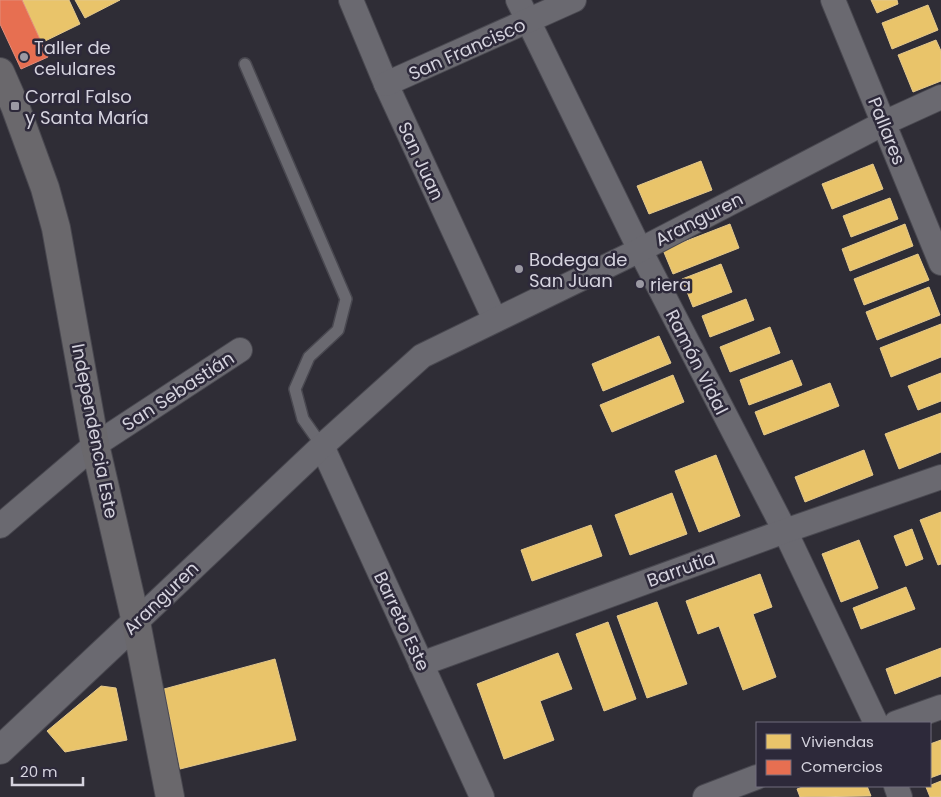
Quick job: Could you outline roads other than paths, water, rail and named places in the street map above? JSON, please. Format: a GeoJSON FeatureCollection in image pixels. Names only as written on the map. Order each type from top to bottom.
{"type":"FeatureCollection","features":[{"type":"Feature","properties":{"kind":"main road","name":"Independencia Este"},"geometry":{"type":"LineString","coordinates":[[0,72],[15,106],[45,188],[56,228],[95,445],[136,622],[170,797]]}},
{"type":"Feature","properties":{"kind":"street","name":"San Juan"},"geometry":{"type":"LineString","coordinates":[[351,0],[386,84],[495,320]]}},
{"type":"Feature","properties":{"kind":"street","name":"Ramón Vidal"},"geometry":{"type":"LineString","coordinates":[[518,0],[640,250],[785,531],[876,722]]}},
{"type":"Feature","properties":{"kind":"street","name":"San Francisco"},"geometry":{"type":"LineString","coordinates":[[386,84],[574,0]]}},
{"type":"Feature","properties":{"kind":"street","name":"Pallares"},"geometry":{"type":"LineString","coordinates":[[833,0],[941,263]]}},
{"type":"Feature","properties":{"kind":"street","name":"Aranguren"},"geometry":{"type":"LineString","coordinates":[[0,750],[322,446],[422,356],[640,250],[884,123],[941,97]]}},
{"type":"Feature","properties":{"kind":"street","name":"San Sebastián"},"geometry":{"type":"LineString","coordinates":[[0,526],[95,445],[240,350]]}},
{"type":"Feature","properties":{"kind":"street","name":"Barreto Este"},"geometry":{"type":"LineString","coordinates":[[322,446],[482,797]]}},
{"type":"Feature","properties":{"kind":"street","name":"Barrutia"},"geometry":{"type":"LineString","coordinates":[[422,664],[785,531],[941,477]]}},
{"type":"Feature","properties":{"kind":"street"},"geometry":{"type":"LineString","coordinates":[[899,722],[941,707]]}},
{"type":"Feature","properties":{"kind":"street"},"geometry":{"type":"LineString","coordinates":[[705,797],[756,777]]}},
{"type":"Feature","properties":{"kind":"lane"},"geometry":{"type":"LineString","coordinates":[[246,64],[346,299],[338,330],[309,357],[295,389],[304,419],[322,446]]}},
{"type":"Feature","properties":{"kind":"place","name":"Taller de celulares"},"geometry":{"type":"Point","coordinates":[24,57]}},
{"type":"Feature","properties":{"kind":"place","name":"Corral Falso y Santa María"},"geometry":{"type":"Point","coordinates":[15,106]}},
{"type":"Feature","properties":{"kind":"place","name":"Bodega de San Juan"},"geometry":{"type":"Point","coordinates":[519,269]}},
{"type":"Feature","properties":{"kind":"place","name":"riera"},"geometry":{"type":"Point","coordinates":[640,284]}}]}
